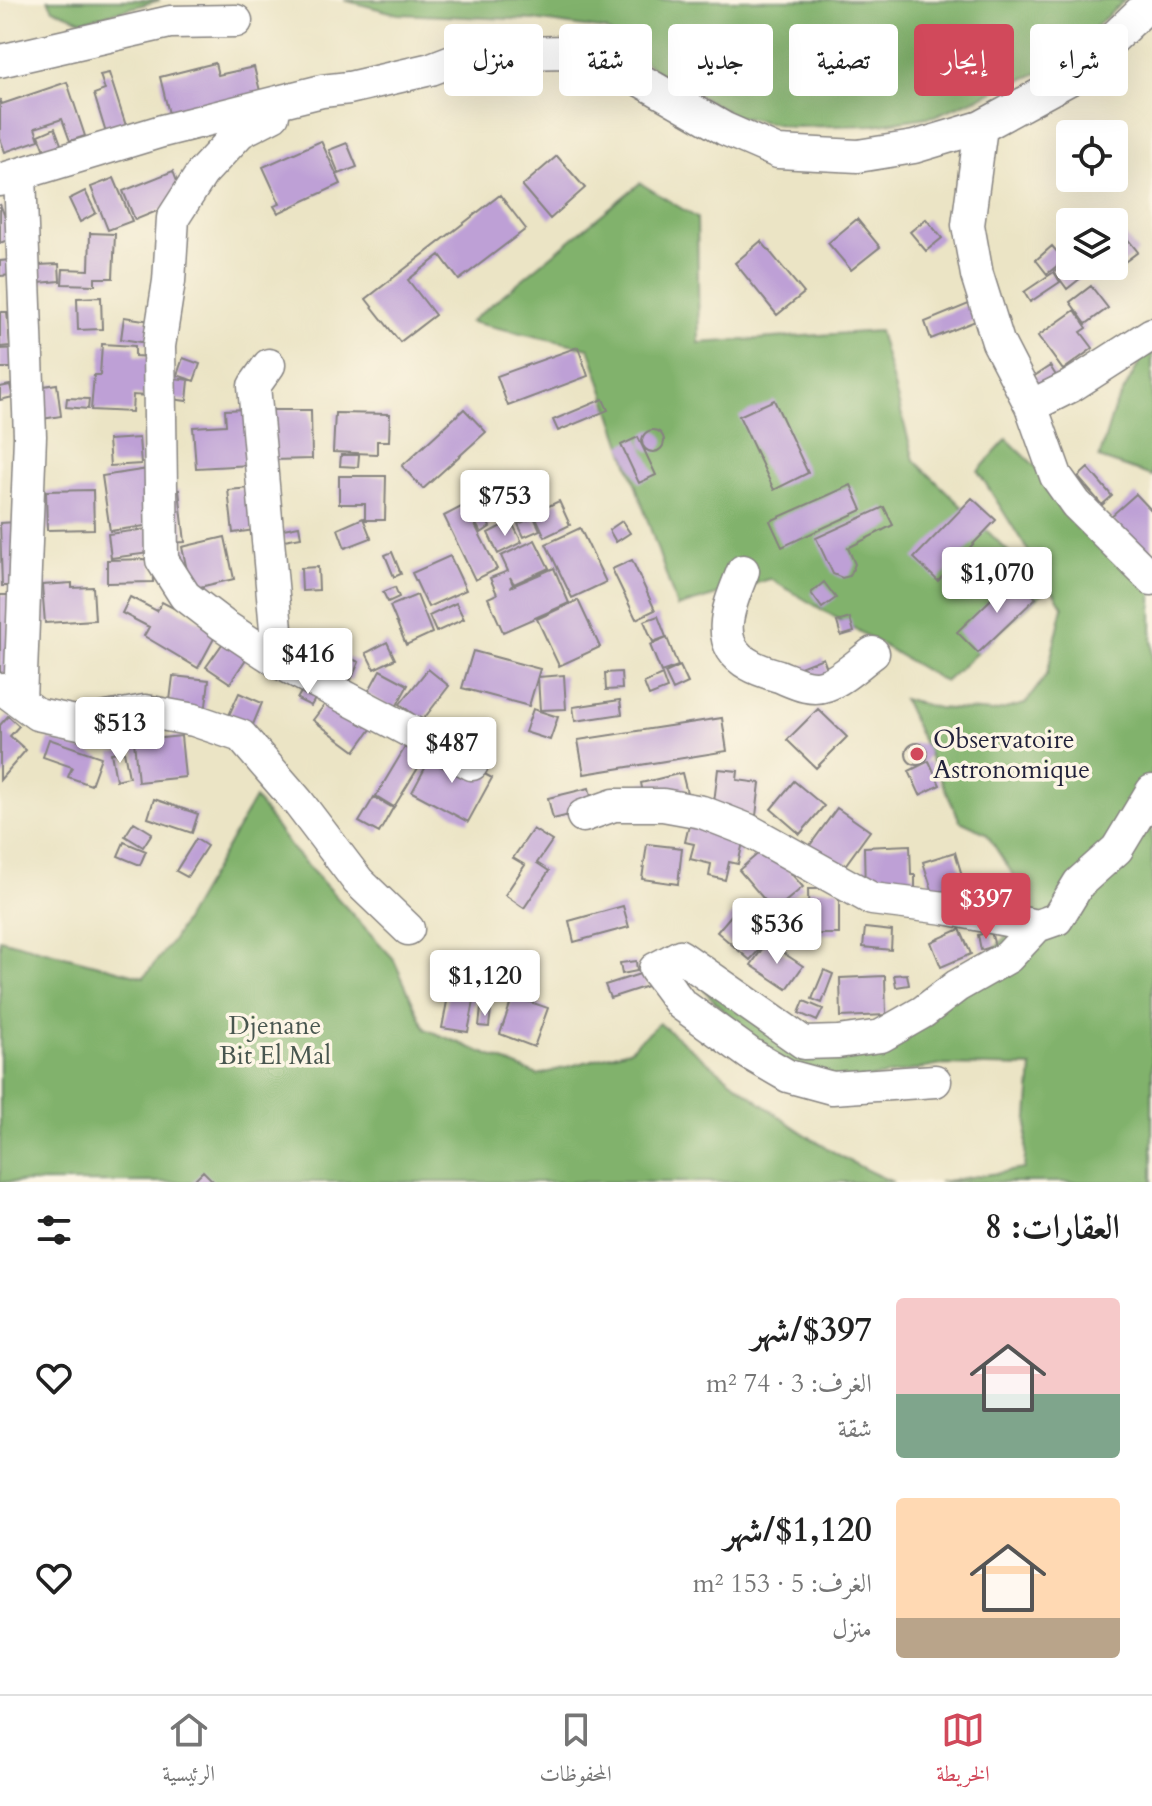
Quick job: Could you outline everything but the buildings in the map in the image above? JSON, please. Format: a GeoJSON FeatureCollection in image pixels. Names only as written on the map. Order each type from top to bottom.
{"type":"FeatureCollection","features":[{"type":"Feature","properties":{"kind":"street"},"geometry":{"type":"LineString","coordinates":[[408,929],[358,881],[298,802],[241,736],[194,720],[145,711],[80,723],[37,714],[10,694],[30,436],[10,178],[162,131],[322,91],[349,88],[431,69],[470,54],[566,52],[616,66],[725,129],[778,152],[858,156],[914,147],[981,127],[1073,77],[1152,1]]}},
{"type":"Feature","properties":{"kind":"street"},"geometry":{"type":"LineString","coordinates":[[0,61],[170,22],[236,21]]}},
{"type":"Feature","properties":{"kind":"street"},"geometry":{"type":"LineString","coordinates":[[322,91],[240,132],[202,173],[173,218],[169,281],[159,346],[162,560],[185,596],[279,662],[472,764]]}},
{"type":"Feature","properties":{"kind":"street"},"geometry":{"type":"LineString","coordinates":[[981,127],[968,225],[977,275],[998,342],[1031,406],[1056,476],[1076,504],[1152,579]]}},
{"type":"Feature","properties":{"kind":"street"},"geometry":{"type":"LineString","coordinates":[[1031,406],[1071,386],[1152,334]]}},
{"type":"Feature","properties":{"kind":"street"},"geometry":{"type":"LineString","coordinates":[[269,365],[254,386],[279,662]]}},
{"type":"Feature","properties":{"kind":"street"},"geometry":{"type":"LineString","coordinates":[[743,571],[726,615],[726,626],[733,648],[749,665],[803,686],[817,687],[831,683],[873,653]]}},
{"type":"Feature","properties":{"kind":"street"},"geometry":{"type":"LineString","coordinates":[[935,1081],[832,1088],[788,1076],[750,1054],[681,1004],[655,969],[680,956],[804,1043],[881,1036],[1008,957],[1037,926],[1057,919],[1079,883],[1117,849],[1152,791]]}},
{"type":"Feature","properties":{"kind":"street"},"geometry":{"type":"LineString","coordinates":[[583,816],[614,805],[663,805],[702,812],[748,830],[872,899],[945,908],[1037,926]]}},
{"type":"Feature","properties":{"kind":"green space"},"geometry":{"type":"Polygon","coordinates":[[[48,0],[160,0],[83,21],[53,9],[48,0]]]}},
{"type":"Feature","properties":{"kind":"green space"},"geometry":{"type":"Polygon","coordinates":[[[344,0],[1125,0],[1099,24],[1030,24],[1030,76],[1014,83],[1014,24],[914,24],[914,96],[982,96],[934,116],[874,125],[791,127],[736,116],[700,96],[773,96],[773,24],[668,24],[668,78],[652,68],[652,24],[563,24],[398,14],[344,0]]]}},
{"type":"Feature","properties":{"kind":"green space"},"geometry":{"type":"Polygon","coordinates":[[[640,183],[697,218],[699,343],[879,331],[914,460],[1047,589],[945,682],[770,579],[677,607],[589,348],[470,322],[640,183]]]}},
{"type":"Feature","properties":{"kind":"green space"},"geometry":{"type":"Polygon","coordinates":[[[1152,345],[1152,476],[1099,458],[1114,409],[1148,347],[1152,345]]]}},
{"type":"Feature","properties":{"kind":"green space"},"geometry":{"type":"Polygon","coordinates":[[[1007,439],[1152,579],[1152,1182],[939,1182],[1024,1169],[1032,1067],[942,1065],[838,1084],[771,1061],[703,989],[794,1033],[860,1031],[899,1017],[975,956],[991,954],[1032,904],[986,833],[960,821],[903,699],[938,708],[993,712],[1025,704],[1047,674],[1063,607],[978,471],[1007,439]]]}},
{"type":"Feature","properties":{"kind":"green space","name":"Djenane Bit El Mal"},"geometry":{"type":"Polygon","coordinates":[[[255,798],[292,849],[393,958],[425,1029],[538,1075],[629,1050],[659,1023],[800,1131],[893,1182],[0,1182],[0,939],[144,977],[173,940],[255,798]]]}},
{"type":"Feature","properties":{"kind":"place","name":"Observatoire Astronomique"},"geometry":{"type":"Point","coordinates":[917,754]}}]}
